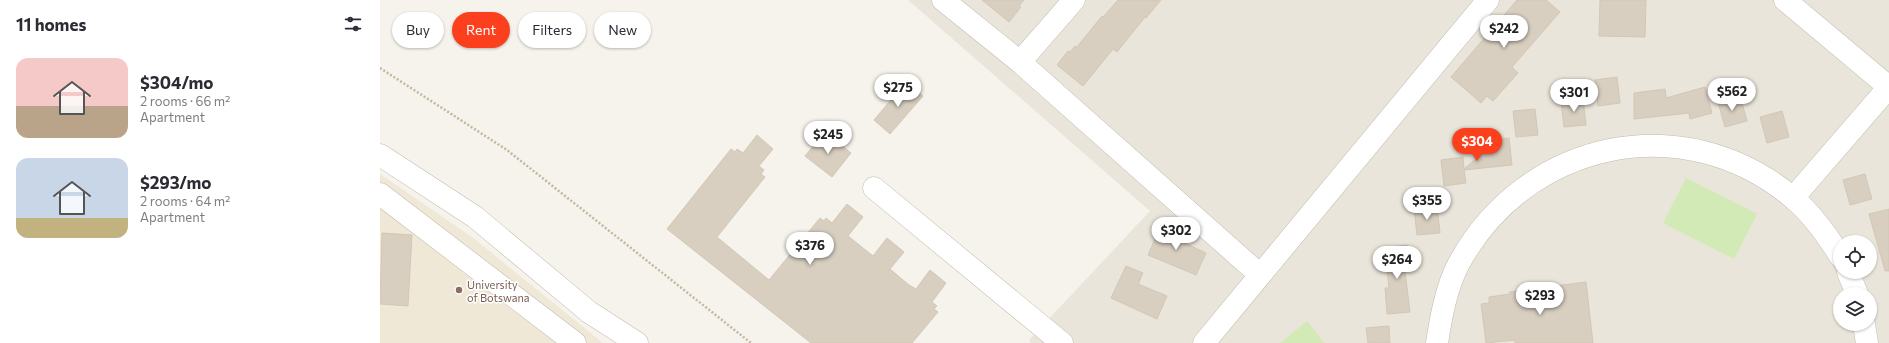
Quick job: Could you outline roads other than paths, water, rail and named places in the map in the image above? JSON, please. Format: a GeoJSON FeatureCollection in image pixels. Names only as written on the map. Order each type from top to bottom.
{"type":"FeatureCollection","features":[{"type":"Feature","properties":{"kind":"street"},"geometry":{"type":"LineString","coordinates":[[943,0],[1020,62],[1260,275]]}},
{"type":"Feature","properties":{"kind":"street"},"geometry":{"type":"LineString","coordinates":[[1020,62],[1074,0]]}},
{"type":"Feature","properties":{"kind":"street"},"geometry":{"type":"LineString","coordinates":[[1204,343],[1488,0]]}},
{"type":"Feature","properties":{"kind":"street"},"geometry":{"type":"LineString","coordinates":[[1785,0],[1889,87],[1793,198]]}},
{"type":"Feature","properties":{"kind":"street"},"geometry":{"type":"LineString","coordinates":[[1437,343],[1441,312],[1458,265],[1485,224],[1520,190],[1562,164],[1609,149],[1658,145],[1707,152],[1746,167],[1793,198],[1823,229],[1833,245]]}},
{"type":"Feature","properties":{"kind":"street"},"geometry":{"type":"LineString","coordinates":[[380,155],[475,217],[589,312],[637,343]]}},
{"type":"Feature","properties":{"kind":"street"},"geometry":{"type":"LineString","coordinates":[[874,188],[1062,343]]}},
{"type":"Feature","properties":{"kind":"street"},"geometry":{"type":"LineString","coordinates":[[380,194],[575,343]]}},
{"type":"Feature","properties":{"kind":"street"},"geometry":{"type":"LineString","coordinates":[[1865,331],[1867,343]]}},
{"type":"Feature","properties":{"kind":"place","name":"University of Botswana"},"geometry":{"type":"Point","coordinates":[459,290]}}]}
